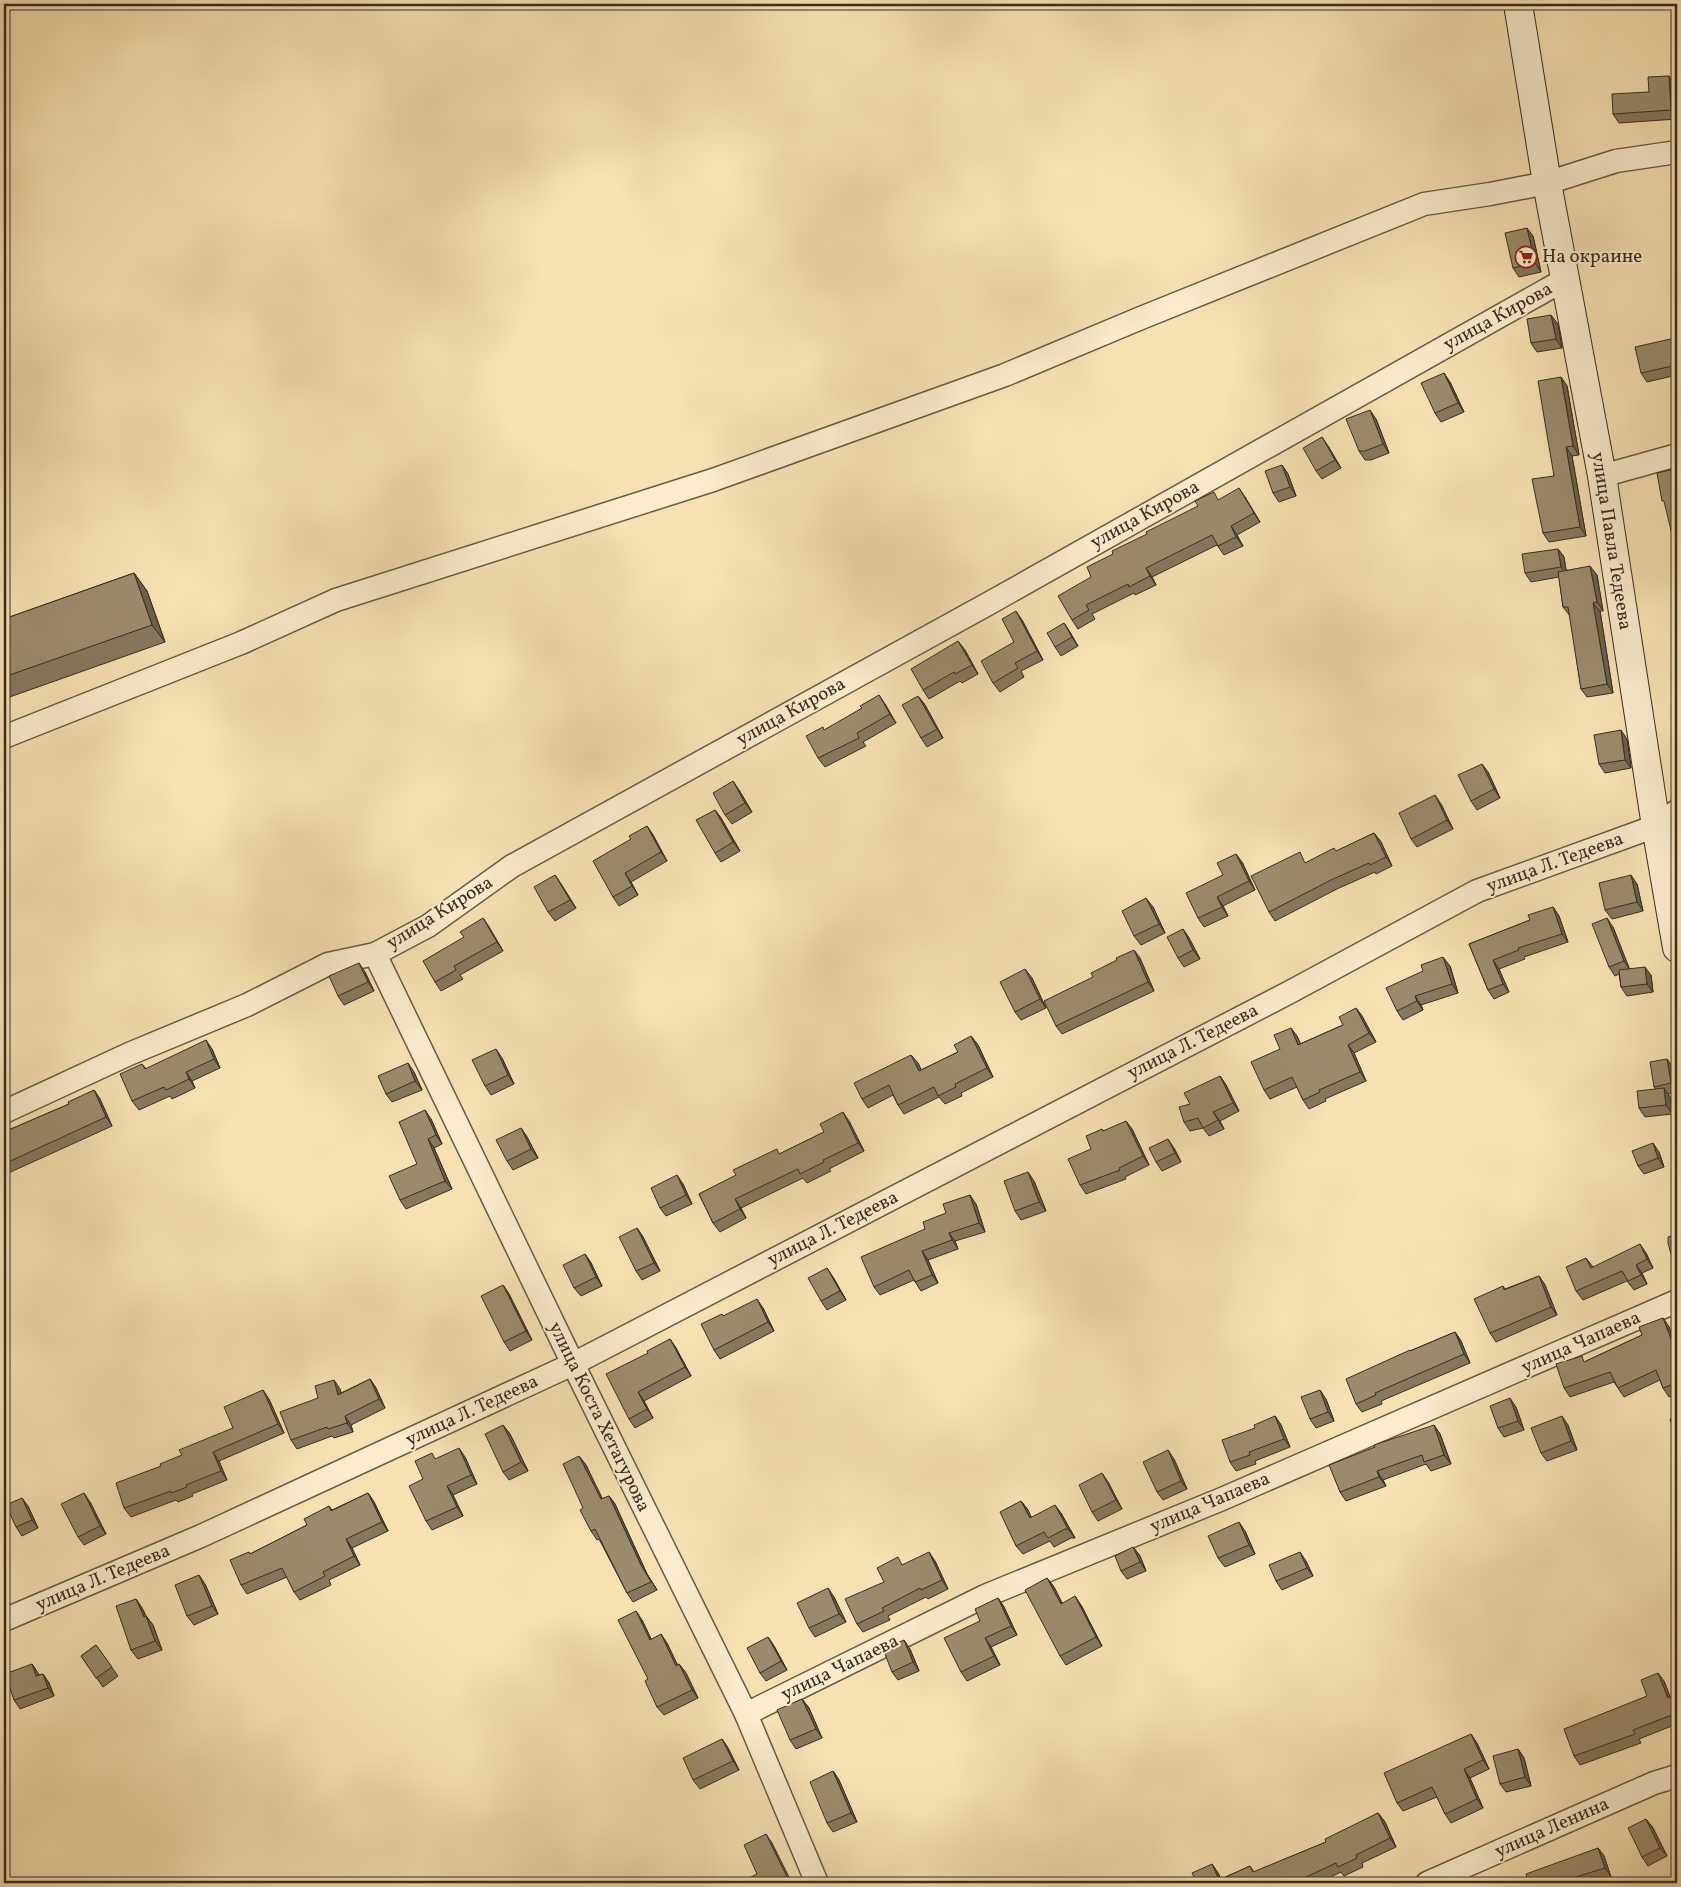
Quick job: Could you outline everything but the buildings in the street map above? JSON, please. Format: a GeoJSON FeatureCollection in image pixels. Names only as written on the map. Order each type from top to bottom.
{"type":"FeatureCollection","features":[{"type":"Feature","properties":{"kind":"main road","name":"улица Павла Тедеева"},"geometry":{"type":"LineString","coordinates":[[1518,4],[1564,280],[1667,818],[1677,948]]}},
{"type":"Feature","properties":{"kind":"street"},"geometry":{"type":"LineString","coordinates":[[4,737],[241,643],[336,600],[713,480],[1005,375],[1150,314],[1424,204],[1547,183],[1616,162],[1677,152]]}},
{"type":"Feature","properties":{"kind":"street","name":"улица Кирова"},"geometry":{"type":"LineString","coordinates":[[4,1112],[129,1054],[247,1005],[328,964],[375,954],[428,926],[512,866],[986,605],[1564,280]]}},
{"type":"Feature","properties":{"kind":"street"},"geometry":{"type":"LineString","coordinates":[[1602,476],[1677,455]]}},
{"type":"Feature","properties":{"kind":"street","name":"улица Л. Тедеева"},"geometry":{"type":"LineString","coordinates":[[4,1620],[201,1536],[573,1364],[1290,992],[1477,891],[1667,818]]}},
{"type":"Feature","properties":{"kind":"street","name":"улица Коста Хетагурова"},"geometry":{"type":"LineString","coordinates":[[375,954],[573,1364],[746,1714],[817,1883]]}},
{"type":"Feature","properties":{"kind":"street","name":"улица Чапаева"},"geometry":{"type":"LineString","coordinates":[[746,1714],[985,1596],[1222,1499],[1677,1301]]}},
{"type":"Feature","properties":{"kind":"street","name":"улица Ленина"},"geometry":{"type":"LineString","coordinates":[[1428,1883],[1654,1783],[1677,1776]]}},
{"type":"Feature","properties":{"kind":"place","name":"На окраине"},"geometry":{"type":"Point","coordinates":[1526,257]}}]}
